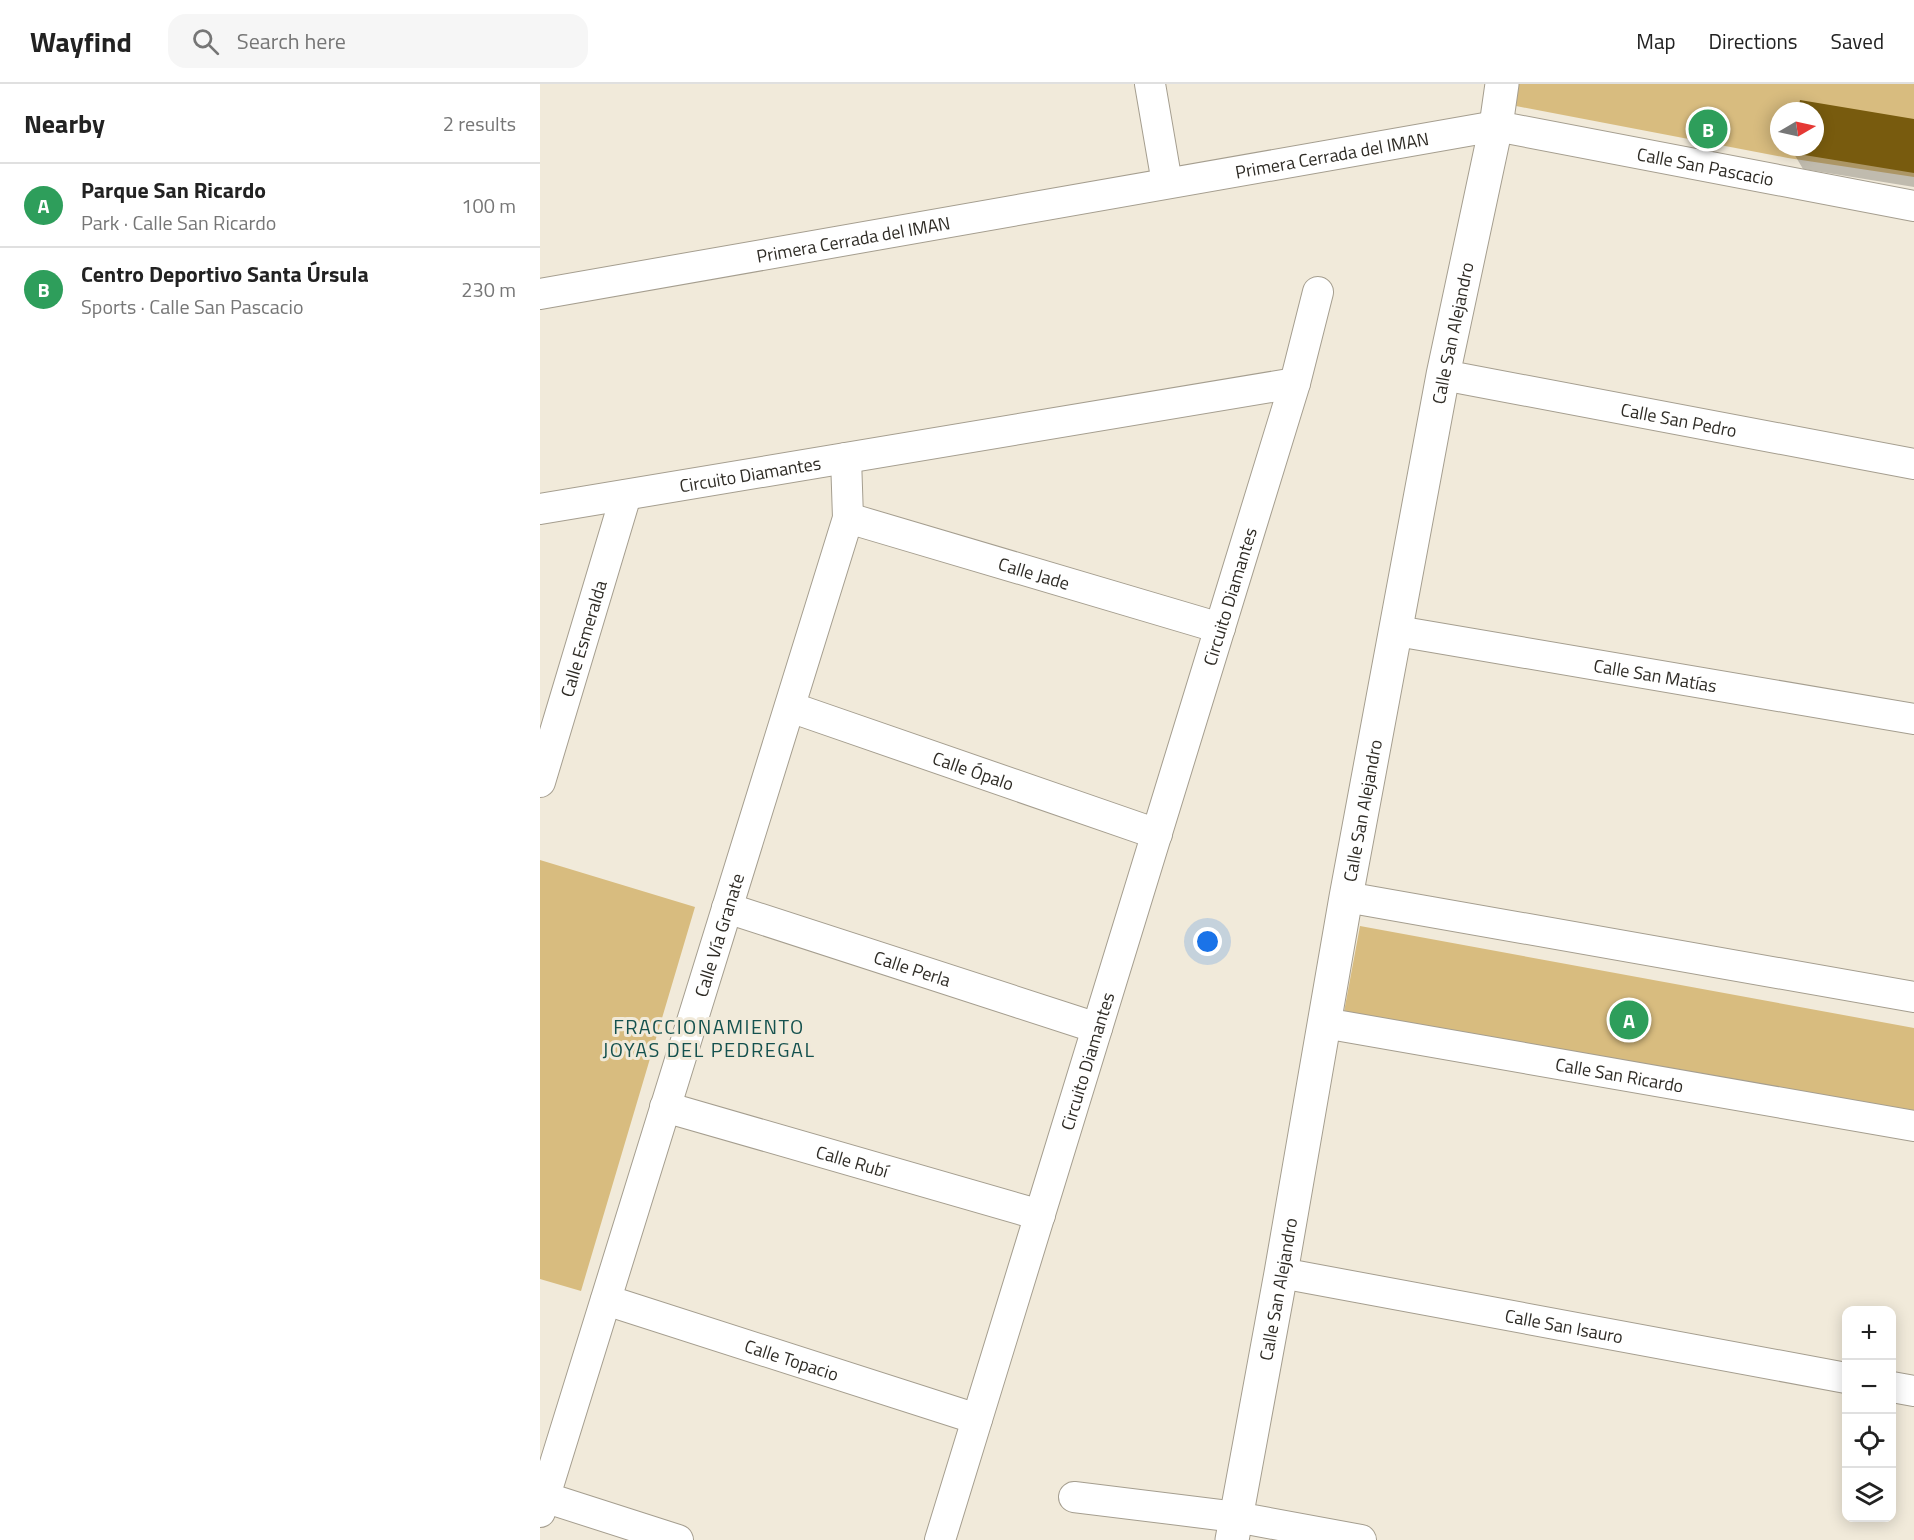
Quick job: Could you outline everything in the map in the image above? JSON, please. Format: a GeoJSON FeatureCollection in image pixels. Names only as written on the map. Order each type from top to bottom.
{"type":"FeatureCollection","features":[{"type":"Feature","properties":{"kind":"street"},"geometry":{"type":"LineString","coordinates":[[1150,84],[1167,183]]}},
{"type":"Feature","properties":{"kind":"street","name":"Calle San Alejandro"},"geometry":{"type":"LineString","coordinates":[[1234,1528],[1346,897],[1443,375],[1496,126],[1502,84]]}},
{"type":"Feature","properties":{"kind":"street","name":"Primera Cerrada del IMAN"},"geometry":{"type":"LineString","coordinates":[[540,294],[1496,126]]}},
{"type":"Feature","properties":{"kind":"street","name":"Calle San Pascacio"},"geometry":{"type":"LineString","coordinates":[[1496,126],[1914,206]]}},
{"type":"Feature","properties":{"kind":"street"},"geometry":{"type":"LineString","coordinates":[[1295,383],[1318,292]]}},
{"type":"Feature","properties":{"kind":"street","name":"Calle San Pedro"},"geometry":{"type":"LineString","coordinates":[[1443,375],[1914,464]]}},
{"type":"Feature","properties":{"kind":"street","name":"Circuito Diamantes"},"geometry":{"type":"LineString","coordinates":[[540,509],[1295,383],[940,1540]]}},
{"type":"Feature","properties":{"kind":"street","name":"Calle Vía Granate"},"geometry":{"type":"LineString","coordinates":[[542,1504],[848,518],[846,458]]}},
{"type":"Feature","properties":{"kind":"street","name":"Calle Esmeralda"},"geometry":{"type":"LineString","coordinates":[[540,782],[626,495]]}},
{"type":"Feature","properties":{"kind":"street","name":"Calle Jade"},"geometry":{"type":"LineString","coordinates":[[848,518],[1220,628]]}},
{"type":"Feature","properties":{"kind":"street","name":"Calle San Matías"},"geometry":{"type":"LineString","coordinates":[[1397,631],[1914,719]]}},
{"type":"Feature","properties":{"kind":"street","name":"Calle Ópalo"},"geometry":{"type":"LineString","coordinates":[[790,707],[1157,834]]}},
{"type":"Feature","properties":{"kind":"street"},"geometry":{"type":"LineString","coordinates":[[1346,897],[1914,997]]}},
{"type":"Feature","properties":{"kind":"street","name":"Calle Perla"},"geometry":{"type":"LineString","coordinates":[[727,908],[1097,1028]]}},
{"type":"Feature","properties":{"kind":"street","name":"Calle San Ricardo"},"geometry":{"type":"LineString","coordinates":[[1324,1023],[1914,1126]]}},
{"type":"Feature","properties":{"kind":"street","name":"Calle Rubí"},"geometry":{"type":"LineString","coordinates":[[665,1107],[1040,1215]]}},
{"type":"Feature","properties":{"kind":"street","name":"Calle San Isauro"},"geometry":{"type":"LineString","coordinates":[[1281,1272],[1842,1377]]}},
{"type":"Feature","properties":{"kind":"street","name":"Calle Topacio"},"geometry":{"type":"LineString","coordinates":[[606,1300],[977,1419]]}},
{"type":"Feature","properties":{"kind":"street"},"geometry":{"type":"LineString","coordinates":[[1896,1388],[1914,1391]]}},
{"type":"Feature","properties":{"kind":"street"},"geometry":{"type":"LineString","coordinates":[[1074,1497],[1234,1528],[1361,1540]]}},
{"type":"Feature","properties":{"kind":"street"},"geometry":{"type":"LineString","coordinates":[[542,1504],[678,1540]]}},
{"type":"Feature","properties":{"kind":"shaded area"},"geometry":{"type":"Polygon","coordinates":[[[1519,84],[1914,84],[1914,177],[1778,156],[1824,156],[1824,102],[1770,102],[1770,155],[1516,106],[1519,84]]]}},
{"type":"Feature","properties":{"kind":"shaded area"},"geometry":{"type":"Polygon","coordinates":[[[540,860],[695,907],[581,1291],[540,1279],[540,860]]]}},
{"type":"Feature","properties":{"kind":"shaded area"},"geometry":{"type":"Polygon","coordinates":[[[1360,926],[1914,1028],[1914,1116],[1344,1012],[1360,926]]]}},
{"type":"Feature","properties":{"kind":"building"},"geometry":{"type":"Polygon","coordinates":[[[1824,104],[1914,119],[1914,173],[1810,156],[1824,156],[1824,104]]]}},
{"type":"Feature","properties":{"kind":"place","name":"Centro Deportivo Santa Úrsula"},"geometry":{"type":"Point","coordinates":[1708,129]}},
{"type":"Feature","properties":{"kind":"place","name":"Parque San Ricardo"},"geometry":{"type":"Point","coordinates":[1629,1020]}},
{"type":"Feature","properties":{"kind":"district","name":"FRACCIONAMIENTO JOYAS DEL PEDREGAL"},"geometry":{"type":"Point","coordinates":[709,1038]}}]}
